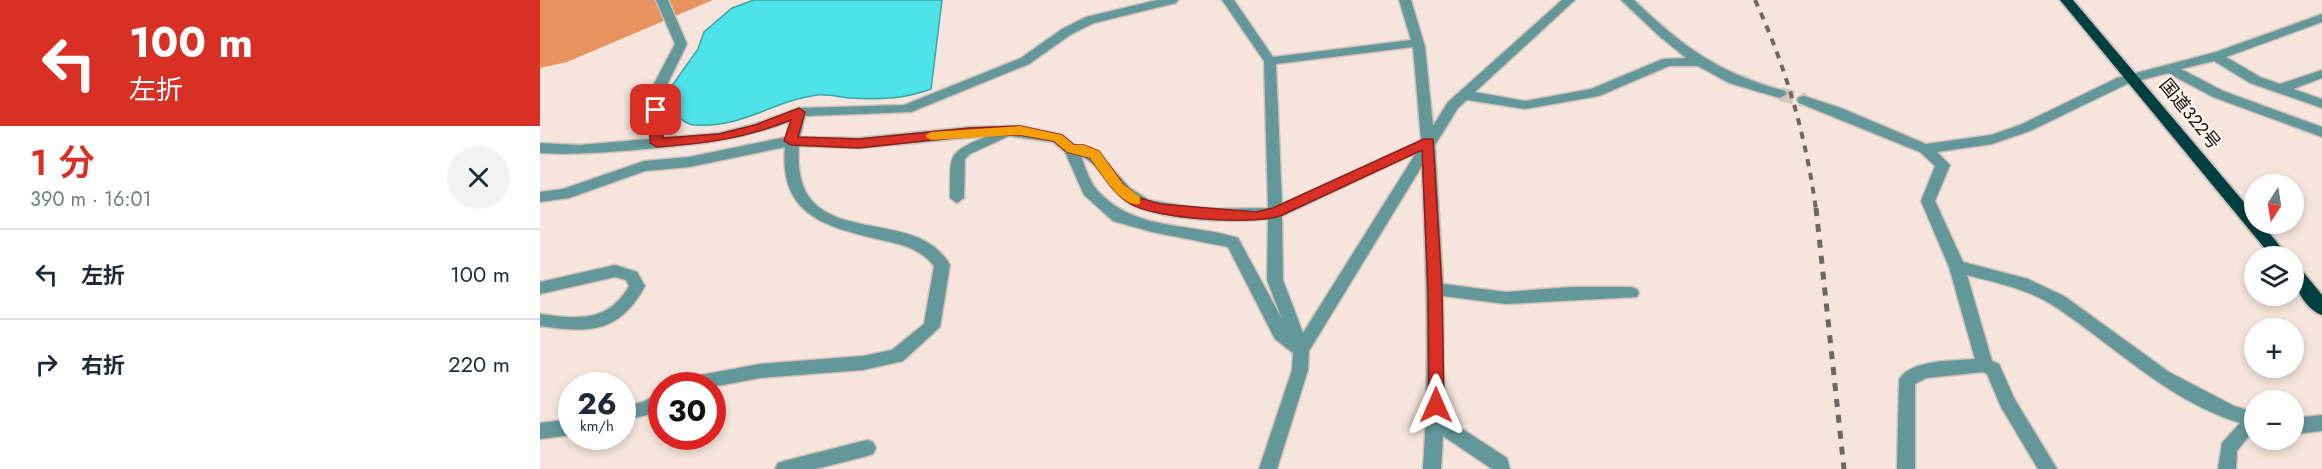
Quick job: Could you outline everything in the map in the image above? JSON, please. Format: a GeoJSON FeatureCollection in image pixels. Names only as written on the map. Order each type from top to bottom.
{"type":"FeatureCollection","features":[{"type":"Feature","properties":{"kind":"highway","name":"国道322号"},"geometry":{"type":"LineString","coordinates":[[2066,0],[2134,78],[2272,246]]}},
{"type":"Feature","properties":{"kind":"highway"},"geometry":{"type":"LineString","coordinates":[[2304,286],[2322,308]]}},
{"type":"Feature","properties":{"kind":"street"},"geometry":{"type":"LineString","coordinates":[[657,143],[654,97],[681,44],[662,0]]}},
{"type":"Feature","properties":{"kind":"street"},"geometry":{"type":"LineString","coordinates":[[540,148],[579,150],[719,138],[759,128],[799,112],[906,109],[1025,61],[1066,32],[1090,20],[1172,0]]}},
{"type":"Feature","properties":{"kind":"street"},"geometry":{"type":"LineString","coordinates":[[1228,0],[1270,61],[1275,280],[1301,350],[1300,370],[1268,469]]}},
{"type":"Feature","properties":{"kind":"street"},"geometry":{"type":"LineString","coordinates":[[1405,0],[1418,43],[1428,142],[1435,289],[1435,421],[1432,469]]}},
{"type":"Feature","properties":{"kind":"street"},"geometry":{"type":"LineString","coordinates":[[1301,350],[1452,105],[1569,0]]}},
{"type":"Feature","properties":{"kind":"street"},"geometry":{"type":"LineString","coordinates":[[1627,0],[1674,46],[1698,62],[1755,88],[1780,94]]}},
{"type":"Feature","properties":{"kind":"street"},"geometry":{"type":"LineString","coordinates":[[1925,149],[1992,140],[2025,128],[2122,81],[2215,56],[2322,18]]}},
{"type":"Feature","properties":{"kind":"street"},"geometry":{"type":"LineString","coordinates":[[1270,61],[1418,43]]}},
{"type":"Feature","properties":{"kind":"street"},"geometry":{"type":"LineString","coordinates":[[2215,56],[2255,80],[2322,104]]}},
{"type":"Feature","properties":{"kind":"street"},"geometry":{"type":"LineString","coordinates":[[1464,95],[1525,105],[1594,93],[1667,62],[1698,62]]}},
{"type":"Feature","properties":{"kind":"street"},"geometry":{"type":"LineString","coordinates":[[2170,69],[2218,94],[2322,132]]}},
{"type":"Feature","properties":{"kind":"street"},"geometry":{"type":"LineString","coordinates":[[2280,89],[2322,74]]}},
{"type":"Feature","properties":{"kind":"street"},"geometry":{"type":"LineString","coordinates":[[1804,100],[1836,111],[1925,149],[1943,165],[1928,201],[1956,267],[1985,365]]}},
{"type":"Feature","properties":{"kind":"street"},"geometry":{"type":"LineString","coordinates":[[726,377],[760,371],[863,363],[897,356],[932,327],[942,265],[932,251],[910,241],[825,219],[798,199],[791,172],[791,141],[799,112]]}},
{"type":"Feature","properties":{"kind":"street"},"geometry":{"type":"LineString","coordinates":[[540,197],[564,194],[644,166],[689,162],[791,141],[859,143],[970,132],[1011,131],[1057,138],[1071,149],[1089,191],[1118,217],[1152,227],[1233,242],[1281,334],[1301,350]]}},
{"type":"Feature","properties":{"kind":"street"},"geometry":{"type":"LineString","coordinates":[[957,198],[958,158],[965,151],[1011,131]]}},
{"type":"Feature","properties":{"kind":"street"},"geometry":{"type":"LineString","coordinates":[[1071,149],[1084,149],[1094,154],[1119,188],[1136,201],[1159,209],[1256,216],[1275,213],[1428,142]]}},
{"type":"Feature","properties":{"kind":"street"},"geometry":{"type":"LineString","coordinates":[[1956,267],[2022,283],[2058,300],[2163,377],[2230,411],[2244,416]]}},
{"type":"Feature","properties":{"kind":"street"},"geometry":{"type":"LineString","coordinates":[[540,288],[615,271],[631,276],[637,286],[631,300],[614,314],[596,323],[584,326],[540,320]]}},
{"type":"Feature","properties":{"kind":"street"},"geometry":{"type":"LineString","coordinates":[[1435,289],[1506,298],[1571,292],[1632,293]]}},
{"type":"Feature","properties":{"kind":"street"},"geometry":{"type":"LineString","coordinates":[[1906,469],[1907,380],[1923,371],[1985,365],[1993,369],[2007,402],[2048,469]]}},
{"type":"Feature","properties":{"kind":"street"},"geometry":{"type":"LineString","coordinates":[[1435,421],[1501,464],[1501,469]]}},
{"type":"Feature","properties":{"kind":"street"},"geometry":{"type":"LineString","coordinates":[[2304,425],[2322,423]]}},
{"type":"Feature","properties":{"kind":"street"},"geometry":{"type":"LineString","coordinates":[[540,431],[558,428]]}},
{"type":"Feature","properties":{"kind":"street"},"geometry":{"type":"LineString","coordinates":[[2227,469],[2228,449],[2244,429]]}},
{"type":"Feature","properties":{"kind":"street"},"geometry":{"type":"LineString","coordinates":[[784,469],[867,448]]}},
{"type":"Feature","properties":{"kind":"shaded area"},"geometry":{"type":"Polygon","coordinates":[[[540,0],[713,0],[567,62],[540,68],[540,0]]]}},
{"type":"Feature","properties":{"kind":"water"},"geometry":{"type":"Polygon","coordinates":[[[754,0],[942,0],[931,89],[901,97],[881,99],[818,95],[787,102],[727,123],[694,125],[686,122],[665,104],[671,87],[698,49],[704,32],[732,8],[754,0]]]}},
{"type":"Feature","properties":{"kind":"tunnel"},"geometry":{"type":"LineString","coordinates":[[1780,94],[1804,100]]}},
{"type":"Feature","properties":{"kind":"railway"},"geometry":{"type":"LineString","coordinates":[[1755,0],[1776,51],[1793,102],[1807,155],[1816,210]]}},
{"type":"Feature","properties":{"kind":"railway"},"geometry":{"type":"LineString","coordinates":[[1816,208],[1844,469]]}},
{"type":"Feature","properties":{"kind":"slow traffic"},"geometry":{"type":"LineString","coordinates":[[931,136],[970,132],[1020,131],[1057,138],[1071,149],[1084,149],[1094,154],[1119,188],[1135,201]]}},
{"type":"Feature","properties":{"kind":"route"},"geometry":{"type":"LineString","coordinates":[[656,110],[657,143],[719,138],[759,128],[799,112],[791,141],[859,143],[970,132],[1020,131],[1057,138],[1071,149],[1084,149],[1094,154],[1119,188],[1136,201],[1159,209],[1256,216],[1275,213],[1428,142],[1435,289],[1436,405]]}}]}
